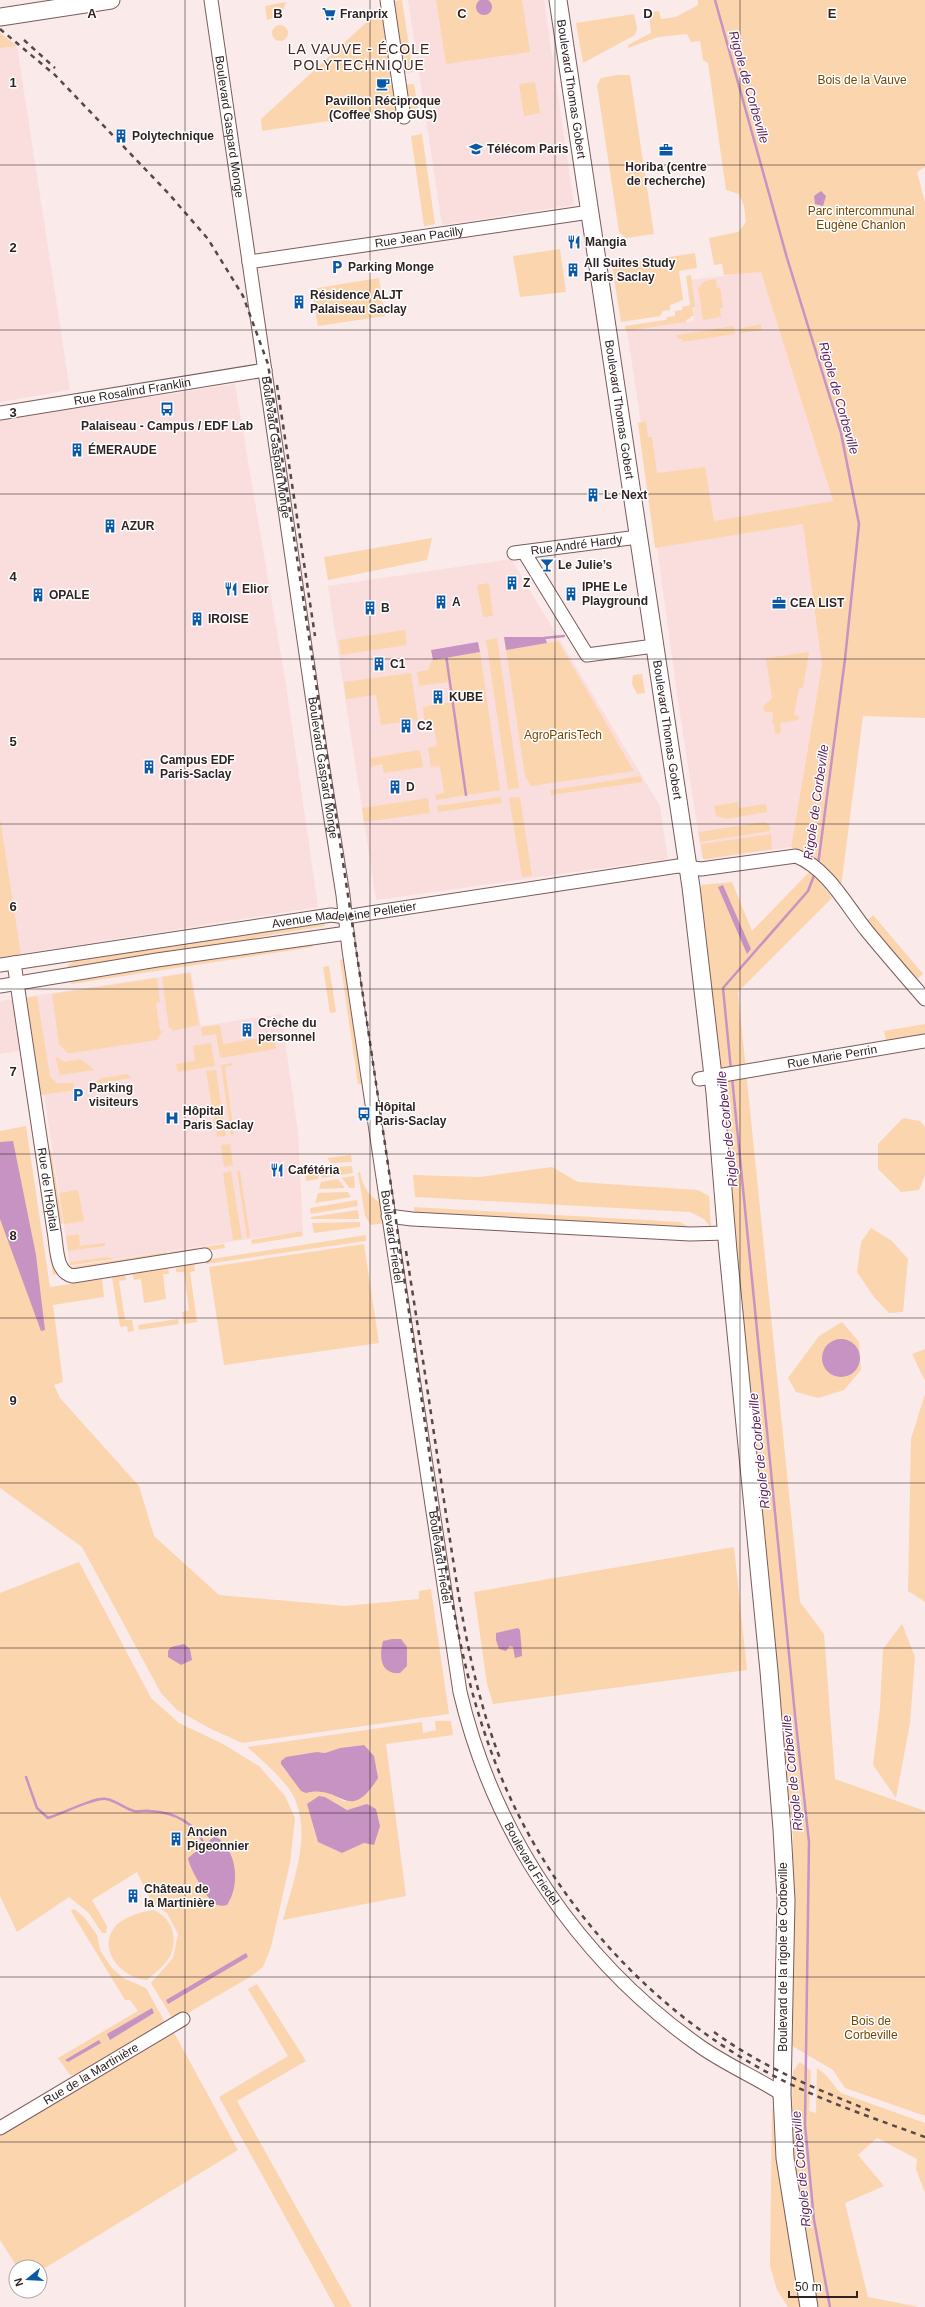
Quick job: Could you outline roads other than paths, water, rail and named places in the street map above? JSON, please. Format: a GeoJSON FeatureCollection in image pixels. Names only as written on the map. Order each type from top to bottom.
{"type":"FeatureCollection","features":[{"type":"Feature","properties":{"kind":"main road"},"geometry":{"type":"LineString","coordinates":[[0,17],[111,0]]}},
{"type":"Feature","properties":{"kind":"main road","name":"Boulevard Thomas Gobert"},"geometry":{"type":"LineString","coordinates":[[558,0],[688,866]]}},
{"type":"Feature","properties":{"kind":"main road","name":"Boulevard de la rigole de Corbeville"},"geometry":{"type":"LineString","coordinates":[[688,866],[713,1077],[771,1687],[786,1900],[782,2094],[785,2158],[809,2307]]}},
{"type":"Feature","properties":{"kind":"street","name":"Boulevard Gaspard Monge"},"geometry":{"type":"LineString","coordinates":[[211,0],[319,742],[343,895]]}},
{"type":"Feature","properties":{"kind":"street"},"geometry":{"type":"LineString","coordinates":[[387,0],[404,117]]}},
{"type":"Feature","properties":{"kind":"street","name":"Rue Jean Pacilly"},"geometry":{"type":"LineString","coordinates":[[249,262],[590,212]]}},
{"type":"Feature","properties":{"kind":"street","name":"Rue Rosalind Franklin"},"geometry":{"type":"LineString","coordinates":[[0,413],[265,370]]}},
{"type":"Feature","properties":{"kind":"street","name":"Rue André Hardy"},"geometry":{"type":"LineString","coordinates":[[638,537],[519,552],[587,655],[654,646]]}},
{"type":"Feature","properties":{"kind":"street","name":"Avenue Madeleine Pelletier"},"geometry":{"type":"LineString","coordinates":[[0,965],[331,914],[346,917],[688,866],[701,869],[796,856],[808,861],[823,875],[892,961],[925,999]]}},
{"type":"Feature","properties":{"kind":"street","name":"Boulevard Friedel"},"geometry":{"type":"LineString","coordinates":[[343,895],[388,1216],[460,1692],[474,1744],[501,1812],[537,1878],[576,1930],[615,1975],[656,2012],[700,2047],[732,2068],[767,2084],[782,2094]]}},
{"type":"Feature","properties":{"kind":"street","name":"Avenue Madeleine Pelletier"},"geometry":{"type":"LineString","coordinates":[[0,986],[157,960],[347,932]]}},
{"type":"Feature","properties":{"kind":"street","name":"Rue de l'Hôpital"},"geometry":{"type":"LineString","coordinates":[[14,963],[59,1260],[63,1270],[67,1275],[73,1276],[205,1255]]}},
{"type":"Feature","properties":{"kind":"street","name":"Rue Marie Perrin"},"geometry":{"type":"LineString","coordinates":[[713,1077],[925,1041]]}},
{"type":"Feature","properties":{"kind":"street"},"geometry":{"type":"LineString","coordinates":[[388,1216],[412,1219],[659,1233],[727,1233]]}},
{"type":"Feature","properties":{"kind":"street","name":"Rue de la Martinière"},"geometry":{"type":"LineString","coordinates":[[0,2128],[183,2019]]}},
{"type":"Feature","properties":{"kind":"waterway","name":"Rigole de Corbeville"},"geometry":{"type":"LineString","coordinates":[[715,0],[787,258],[841,433],[859,524],[845,659],[818,865]]}},
{"type":"Feature","properties":{"kind":"waterway"},"geometry":{"type":"LineString","coordinates":[[544,638],[564,636]]}},
{"type":"Feature","properties":{"kind":"waterway"},"geometry":{"type":"LineString","coordinates":[[446,655],[466,795]]}},
{"type":"Feature","properties":{"kind":"waterway","name":"Rigole de Corbeville"},"geometry":{"type":"LineString","coordinates":[[731,1070],[723,988],[808,891],[815,873]]}},
{"type":"Feature","properties":{"kind":"waterway","name":"Rigole de Corbeville"},"geometry":{"type":"LineString","coordinates":[[732,1077],[795,1715],[809,1842],[805,2125],[814,2220],[830,2307]]}},
{"type":"Feature","properties":{"kind":"waterway"},"geometry":{"type":"LineString","coordinates":[[26,1777],[37,1808],[48,1818],[86,1803],[106,1799],[134,1811],[159,1812],[184,1820],[196,1831],[205,1847]]}},
{"type":"Feature","properties":{"kind":"railway"},"geometry":{"type":"LineString","coordinates":[[0,29],[55,75],[169,194],[208,239],[243,296],[268,364],[364,1001],[447,1572],[466,1667],[478,1713],[494,1759],[513,1804],[537,1849],[579,1912],[603,1941],[630,1969],[657,1995],[687,2020],[717,2042],[749,2062],[791,2085],[835,2104],[925,2137]]}},
{"type":"Feature","properties":{"kind":"railway"},"geometry":{"type":"LineString","coordinates":[[24,40],[55,68]]}},
{"type":"Feature","properties":{"kind":"railway"},"geometry":{"type":"LineString","coordinates":[[277,385],[315,636]]}},
{"type":"Feature","properties":{"kind":"railway"},"geometry":{"type":"LineString","coordinates":[[406,1251],[461,1608],[473,1670],[481,1701],[501,1761]]}},
{"type":"Feature","properties":{"kind":"railway"},"geometry":{"type":"LineString","coordinates":[[714,2032],[732,2045],[770,2067],[810,2086],[871,2111]]}},
{"type":"Feature","properties":{"kind":"place","name":"Franprix"},"geometry":{"type":"Point","coordinates":[329,14]}},
{"type":"Feature","properties":{"kind":"place","name":"Pavillon Réciproque (Coffee Shop GUS)"},"geometry":{"type":"Point","coordinates":[383,84]}},
{"type":"Feature","properties":{"kind":"place","name":"Polytechnique"},"geometry":{"type":"Point","coordinates":[121,136]}},
{"type":"Feature","properties":{"kind":"place","name":"Télécom Paris"},"geometry":{"type":"Point","coordinates":[476,149]}},
{"type":"Feature","properties":{"kind":"place","name":"Horiba (centre de recherche)"},"geometry":{"type":"Point","coordinates":[666,150]}},
{"type":"Feature","properties":{"kind":"place","name":"Mangia"},"geometry":{"type":"Point","coordinates":[574,242]}},
{"type":"Feature","properties":{"kind":"place","name":"Parking Monge"},"geometry":{"type":"Point","coordinates":[337,267]}},
{"type":"Feature","properties":{"kind":"place","name":"All Suites Study Paris Saclay"},"geometry":{"type":"Point","coordinates":[573,270]}},
{"type":"Feature","properties":{"kind":"place","name":"Résidence ALJT Palaiseau Saclay"},"geometry":{"type":"Point","coordinates":[299,302]}},
{"type":"Feature","properties":{"kind":"place","name":"Palaiseau - Campus / EDF Lab"},"geometry":{"type":"Point","coordinates":[167,409]}},
{"type":"Feature","properties":{"kind":"place","name":"ÉMERAUDE"},"geometry":{"type":"Point","coordinates":[77,450]}},
{"type":"Feature","properties":{"kind":"place","name":"Le Next"},"geometry":{"type":"Point","coordinates":[593,495]}},
{"type":"Feature","properties":{"kind":"place","name":"AZUR"},"geometry":{"type":"Point","coordinates":[110,526]}},
{"type":"Feature","properties":{"kind":"place","name":"Le Julie’s"},"geometry":{"type":"Point","coordinates":[547,565]}},
{"type":"Feature","properties":{"kind":"place","name":"Z"},"geometry":{"type":"Point","coordinates":[512,583]}},
{"type":"Feature","properties":{"kind":"place","name":"Elior"},"geometry":{"type":"Point","coordinates":[231,589]}},
{"type":"Feature","properties":{"kind":"place","name":"IPHE Le Playground"},"geometry":{"type":"Point","coordinates":[571,594]}},
{"type":"Feature","properties":{"kind":"place","name":"OPALE"},"geometry":{"type":"Point","coordinates":[38,595]}},
{"type":"Feature","properties":{"kind":"place","name":"A"},"geometry":{"type":"Point","coordinates":[441,602]}},
{"type":"Feature","properties":{"kind":"place","name":"CEA LIST"},"geometry":{"type":"Point","coordinates":[779,603]}},
{"type":"Feature","properties":{"kind":"place","name":"B"},"geometry":{"type":"Point","coordinates":[370,608]}},
{"type":"Feature","properties":{"kind":"place","name":"IROISE"},"geometry":{"type":"Point","coordinates":[197,619]}},
{"type":"Feature","properties":{"kind":"place","name":"C1"},"geometry":{"type":"Point","coordinates":[379,664]}},
{"type":"Feature","properties":{"kind":"place","name":"KUBE"},"geometry":{"type":"Point","coordinates":[438,697]}},
{"type":"Feature","properties":{"kind":"place","name":"C2"},"geometry":{"type":"Point","coordinates":[406,726]}},
{"type":"Feature","properties":{"kind":"place","name":"Campus EDF Paris-Saclay"},"geometry":{"type":"Point","coordinates":[149,767]}},
{"type":"Feature","properties":{"kind":"place","name":"D"},"geometry":{"type":"Point","coordinates":[395,787]}},
{"type":"Feature","properties":{"kind":"place","name":"Crèche du personnel"},"geometry":{"type":"Point","coordinates":[247,1030]}},
{"type":"Feature","properties":{"kind":"place","name":"Parking visiteurs"},"geometry":{"type":"Point","coordinates":[78,1095]}},
{"type":"Feature","properties":{"kind":"place","name":"Hôpital Paris-Saclay"},"geometry":{"type":"Point","coordinates":[364,1114]}},
{"type":"Feature","properties":{"kind":"place","name":"Hôpital Paris Saclay"},"geometry":{"type":"Point","coordinates":[172,1118]}},
{"type":"Feature","properties":{"kind":"place","name":"Cafétéria"},"geometry":{"type":"Point","coordinates":[277,1170]}},
{"type":"Feature","properties":{"kind":"place","name":"Ancien Pigeonnier"},"geometry":{"type":"Point","coordinates":[176,1839]}},
{"type":"Feature","properties":{"kind":"place","name":"Château de la Martinière"},"geometry":{"type":"Point","coordinates":[133,1896]}},
{"type":"Feature","properties":{"kind":"district","name":"LA VAUVE - ÉCOLE POLYTECHNIQUE"},"geometry":{"type":"Point","coordinates":[359,58]}},
{"type":"Feature","properties":{"kind":"park label","name":"Bois de la Vauve"},"geometry":{"type":"Point","coordinates":[862,80]}},
{"type":"Feature","properties":{"kind":"park label","name":"Parc intercommunal Eugène Chanlon"},"geometry":{"type":"Point","coordinates":[861,218]}},
{"type":"Feature","properties":{"kind":"park label","name":"AgroParisTech"},"geometry":{"type":"Point","coordinates":[563,735]}},
{"type":"Feature","properties":{"kind":"park label","name":"Bois de Corbeville"},"geometry":{"type":"Point","coordinates":[871,2028]}}]}
